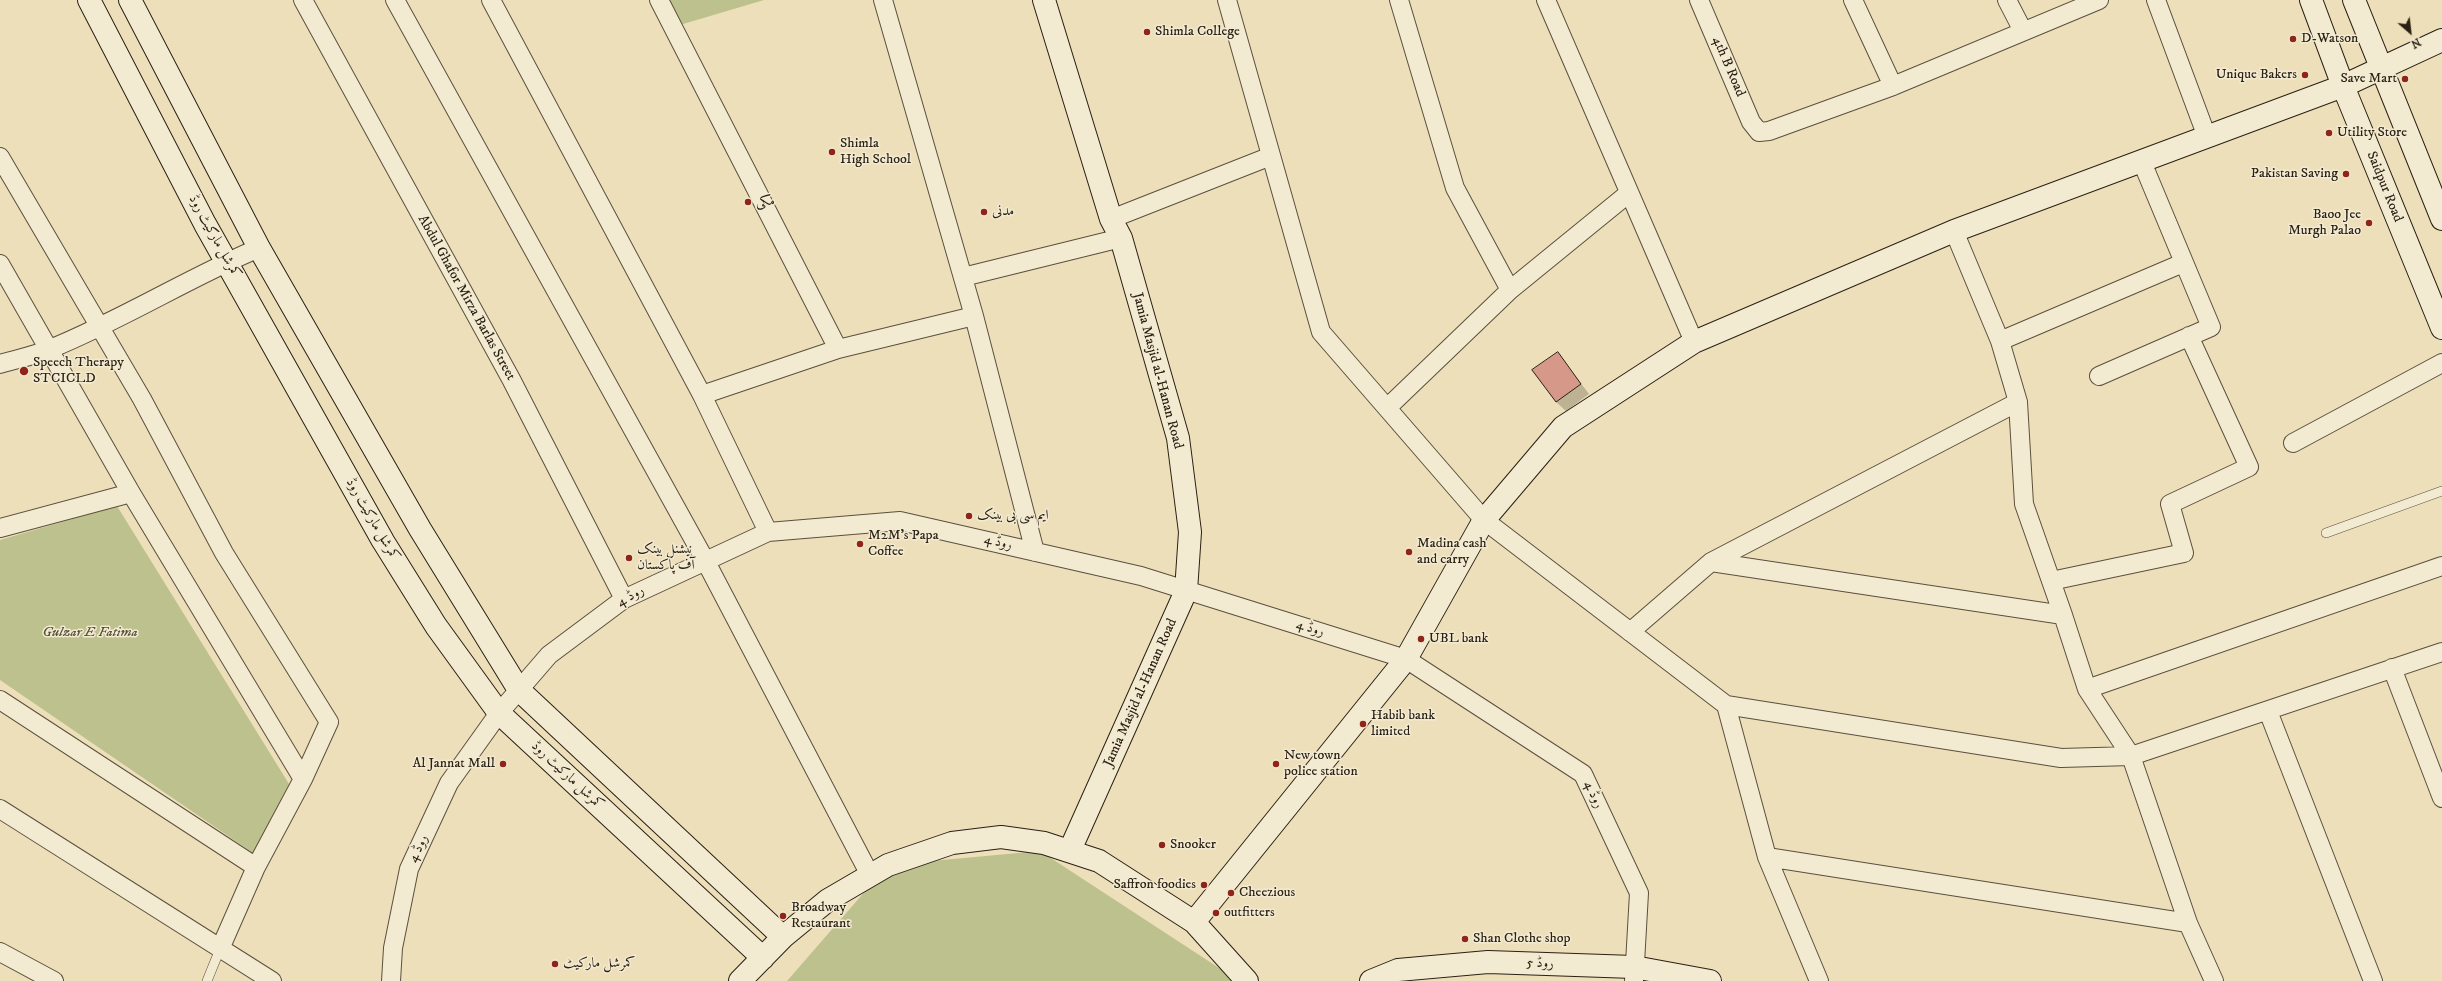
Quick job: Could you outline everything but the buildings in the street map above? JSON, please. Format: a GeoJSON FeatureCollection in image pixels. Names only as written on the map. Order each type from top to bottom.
{"type":"FeatureCollection","features":[{"type":"Feature","properties":{"kind":"main road","name":"کمرشل مارکیٹ روڈ"},"geometry":{"type":"LineString","coordinates":[[89,0],[205,224],[383,541],[436,626],[499,713],[763,958]]}},
{"type":"Feature","properties":{"kind":"main road"},"geometry":{"type":"LineString","coordinates":[[130,0],[259,248],[416,522],[518,690],[783,937]]}},
{"type":"Feature","properties":{"kind":"main road","name":"Jamia Masjid al-Hanan Road"},"geometry":{"type":"LineString","coordinates":[[1044,0],[1111,219],[1121,238],[1178,438],[1190,532],[1186,591],[1070,850]]}},
{"type":"Feature","properties":{"kind":"main road","name":"Saidpur Road"},"geometry":{"type":"LineString","coordinates":[[2311,0],[2342,86],[2442,328]]}},
{"type":"Feature","properties":{"kind":"main road"},"geometry":{"type":"LineString","coordinates":[[2354,0],[2442,219]]}},
{"type":"Feature","properties":{"kind":"main road"},"geometry":{"type":"LineString","coordinates":[[1194,922],[1406,658],[1484,520],[1563,427],[1694,342],[1954,231],[2342,86],[2442,40]]}},
{"type":"Feature","properties":{"kind":"main road"},"geometry":{"type":"LineString","coordinates":[[740,981],[783,937],[828,900],[888,865],[944,845],[1002,837],[1044,843],[1070,850],[1099,861],[1194,922],[1248,981]]}},
{"type":"Feature","properties":{"kind":"main road","name":"روڈ 5"},"geometry":{"type":"LineString","coordinates":[[1371,981],[1398,970],[1488,962],[1710,981]]}},
{"type":"Feature","properties":{"kind":"street","name":"Abdul Ghafor Mirza Barlas Street"},"geometry":{"type":"LineString","coordinates":[[304,0],[511,379],[624,599]]}},
{"type":"Feature","properties":{"kind":"street"},"geometry":{"type":"LineString","coordinates":[[395,0],[705,560],[870,875]]}},
{"type":"Feature","properties":{"kind":"street"},"geometry":{"type":"LineString","coordinates":[[491,0],[702,395],[768,532]]}},
{"type":"Feature","properties":{"kind":"street"},"geometry":{"type":"LineString","coordinates":[[659,0],[838,350]]}},
{"type":"Feature","properties":{"kind":"street"},"geometry":{"type":"LineString","coordinates":[[883,0],[974,316],[1035,552]]}},
{"type":"Feature","properties":{"kind":"street"},"geometry":{"type":"LineString","coordinates":[[1227,0],[1321,332],[1484,520],[1726,705],[2061,758],[2131,756],[2442,652]]}},
{"type":"Feature","properties":{"kind":"street"},"geometry":{"type":"LineString","coordinates":[[1400,0],[1455,188],[1510,290]]}},
{"type":"Feature","properties":{"kind":"street"},"geometry":{"type":"LineString","coordinates":[[1546,0],[1694,342]]}},
{"type":"Feature","properties":{"kind":"street","name":"4th B Road"},"geometry":{"type":"LineString","coordinates":[[1699,0],[1751,122],[1759,132],[1769,131],[1893,86]]}},
{"type":"Feature","properties":{"kind":"street"},"geometry":{"type":"LineString","coordinates":[[1853,0],[1893,86],[2099,0]]}},
{"type":"Feature","properties":{"kind":"street"},"geometry":{"type":"LineString","coordinates":[[2007,0],[2023,31]]}},
{"type":"Feature","properties":{"kind":"street"},"geometry":{"type":"LineString","coordinates":[[2156,0],[2207,137]]}},
{"type":"Feature","properties":{"kind":"street"},"geometry":{"type":"LineString","coordinates":[[1111,219],[1271,156]]}},
{"type":"Feature","properties":{"kind":"street"},"geometry":{"type":"LineString","coordinates":[[0,157],[142,399],[224,553],[329,722],[303,779],[256,867],[220,949]]}},
{"type":"Feature","properties":{"kind":"street"},"geometry":{"type":"LineString","coordinates":[[2099,376],[2211,327],[2142,162]]}},
{"type":"Feature","properties":{"kind":"street"},"geometry":{"type":"LineString","coordinates":[[1387,408],[1510,290],[1629,193]]}},
{"type":"Feature","properties":{"kind":"street"},"geometry":{"type":"LineString","coordinates":[[1954,231],[2000,341],[2018,402],[2024,504],[2064,614],[2087,689],[2131,756],[2188,923],[2214,981]]}},
{"type":"Feature","properties":{"kind":"street"},"geometry":{"type":"LineString","coordinates":[[963,277],[1121,238]]}},
{"type":"Feature","properties":{"kind":"street"},"geometry":{"type":"LineString","coordinates":[[0,364],[48,350],[99,328],[227,262],[259,248]]}},
{"type":"Feature","properties":{"kind":"street"},"geometry":{"type":"LineString","coordinates":[[2000,341],[2183,263]]}},
{"type":"Feature","properties":{"kind":"street"},"geometry":{"type":"LineString","coordinates":[[0,264],[131,493],[303,779]]}},
{"type":"Feature","properties":{"kind":"street"},"geometry":{"type":"LineString","coordinates":[[702,395],[838,350],[974,316]]}},
{"type":"Feature","properties":{"kind":"street"},"geometry":{"type":"LineString","coordinates":[[2051,581],[2184,552],[2170,504],[2249,467],[2189,336]]}},
{"type":"Feature","properties":{"kind":"street"},"geometry":{"type":"LineString","coordinates":[[2293,443],[2442,363]]}},
{"type":"Feature","properties":{"kind":"street"},"geometry":{"type":"LineString","coordinates":[[1630,632],[1710,562],[2018,402]]}},
{"type":"Feature","properties":{"kind":"street"},"geometry":{"type":"LineString","coordinates":[[0,528],[131,493]]}},
{"type":"Feature","properties":{"kind":"street","name":"روڈ 4"},"geometry":{"type":"LineString","coordinates":[[391,981],[393,948],[409,869],[449,783],[499,713],[549,655],[624,599],[768,532],[900,521],[1141,576],[1406,658],[1583,774],[1639,893],[1634,974]]}},
{"type":"Feature","properties":{"kind":"street"},"geometry":{"type":"LineString","coordinates":[[1710,562],[2064,614]]}},
{"type":"Feature","properties":{"kind":"street"},"geometry":{"type":"LineString","coordinates":[[2087,689],[2442,566]]}},
{"type":"Feature","properties":{"kind":"street"},"geometry":{"type":"LineString","coordinates":[[2392,668],[2442,798]]}},
{"type":"Feature","properties":{"kind":"street"},"geometry":{"type":"LineString","coordinates":[[0,700],[256,867]]}},
{"type":"Feature","properties":{"kind":"street"},"geometry":{"type":"LineString","coordinates":[[1726,705],[1767,858],[1819,981]]}},
{"type":"Feature","properties":{"kind":"street"},"geometry":{"type":"LineString","coordinates":[[2268,711],[2373,981]]}},
{"type":"Feature","properties":{"kind":"street"},"geometry":{"type":"LineString","coordinates":[[0,809],[272,981]]}},
{"type":"Feature","properties":{"kind":"street"},"geometry":{"type":"LineString","coordinates":[[1767,858],[2188,923]]}},
{"type":"Feature","properties":{"kind":"street"},"geometry":{"type":"LineString","coordinates":[[0,952],[54,981]]}},
{"type":"Feature","properties":{"kind":"lane"},"geometry":{"type":"LineString","coordinates":[[2326,534],[2442,491]]}},
{"type":"Feature","properties":{"kind":"lane"},"geometry":{"type":"LineString","coordinates":[[207,981],[220,949]]}},
{"type":"Feature","properties":{"kind":"green space"},"geometry":{"type":"Polygon","coordinates":[[[659,0],[764,0],[673,27],[659,0]]]}},
{"type":"Feature","properties":{"kind":"green space","name":"Gulzar E Fatima"},"geometry":{"type":"Polygon","coordinates":[[[117,506],[289,784],[253,853],[0,680],[0,540],[117,506]]]}},
{"type":"Feature","properties":{"kind":"green space"},"geometry":{"type":"Polygon","coordinates":[[[1040,851],[1239,981],[787,981],[888,865],[1040,851]]]}},
{"type":"Feature","properties":{"kind":"place","name":"Shimla College"},"geometry":{"type":"Point","coordinates":[1147,32]}},
{"type":"Feature","properties":{"kind":"place","name":"D-Watson"},"geometry":{"type":"Point","coordinates":[2293,39]}},
{"type":"Feature","properties":{"kind":"place","name":"Unique Bakers"},"geometry":{"type":"Point","coordinates":[2305,75]}},
{"type":"Feature","properties":{"kind":"place","name":"Save Mart"},"geometry":{"type":"Point","coordinates":[2405,79]}},
{"type":"Feature","properties":{"kind":"place","name":"Utility Store"},"geometry":{"type":"Point","coordinates":[2329,133]}},
{"type":"Feature","properties":{"kind":"place","name":"Shimla High School"},"geometry":{"type":"Point","coordinates":[832,152]}},
{"type":"Feature","properties":{"kind":"place","name":"Pakistan Saving"},"geometry":{"type":"Point","coordinates":[2346,174]}},
{"type":"Feature","properties":{"kind":"place","name":"مکی"},"geometry":{"type":"Point","coordinates":[748,202]}},
{"type":"Feature","properties":{"kind":"place","name":"مدنی"},"geometry":{"type":"Point","coordinates":[984,212]}},
{"type":"Feature","properties":{"kind":"place","name":"Baoo Jee Murgh Palao"},"geometry":{"type":"Point","coordinates":[2369,223]}},
{"type":"Feature","properties":{"kind":"place","name":"Speech Therapy STCICLD"},"geometry":{"type":"Point","coordinates":[24,371]}},
{"type":"Feature","properties":{"kind":"place","name":"ایم سی بی بینک"},"geometry":{"type":"Point","coordinates":[969,516]}},
{"type":"Feature","properties":{"kind":"place","name":"M2M's Papa Coffee"},"geometry":{"type":"Point","coordinates":[860,544]}},
{"type":"Feature","properties":{"kind":"place","name":"Madina cash and carry"},"geometry":{"type":"Point","coordinates":[1409,552]}},
{"type":"Feature","properties":{"kind":"place","name":"نیشنل بینک آف پاکستان"},"geometry":{"type":"Point","coordinates":[629,558]}},
{"type":"Feature","properties":{"kind":"place","name":"UBL bank"},"geometry":{"type":"Point","coordinates":[1421,639]}},
{"type":"Feature","properties":{"kind":"place","name":"Habib bank limited"},"geometry":{"type":"Point","coordinates":[1363,724]}},
{"type":"Feature","properties":{"kind":"place","name":"Al Jannat Mall"},"geometry":{"type":"Point","coordinates":[503,764]}},
{"type":"Feature","properties":{"kind":"place","name":"New town police station"},"geometry":{"type":"Point","coordinates":[1276,764]}},
{"type":"Feature","properties":{"kind":"place","name":"Snooker"},"geometry":{"type":"Point","coordinates":[1162,845]}},
{"type":"Feature","properties":{"kind":"place","name":"Saffron foodies"},"geometry":{"type":"Point","coordinates":[1204,885]}},
{"type":"Feature","properties":{"kind":"place","name":"Cheezious"},"geometry":{"type":"Point","coordinates":[1231,893]}},
{"type":"Feature","properties":{"kind":"place","name":"outfitters"},"geometry":{"type":"Point","coordinates":[1216,913]}},
{"type":"Feature","properties":{"kind":"place","name":"Broadway Restaurant"},"geometry":{"type":"Point","coordinates":[783,916]}},
{"type":"Feature","properties":{"kind":"place","name":"Shan Clothe shop"},"geometry":{"type":"Point","coordinates":[1465,939]}},
{"type":"Feature","properties":{"kind":"place","name":"کمرشل مارکیٹ"},"geometry":{"type":"Point","coordinates":[555,964]}}]}
